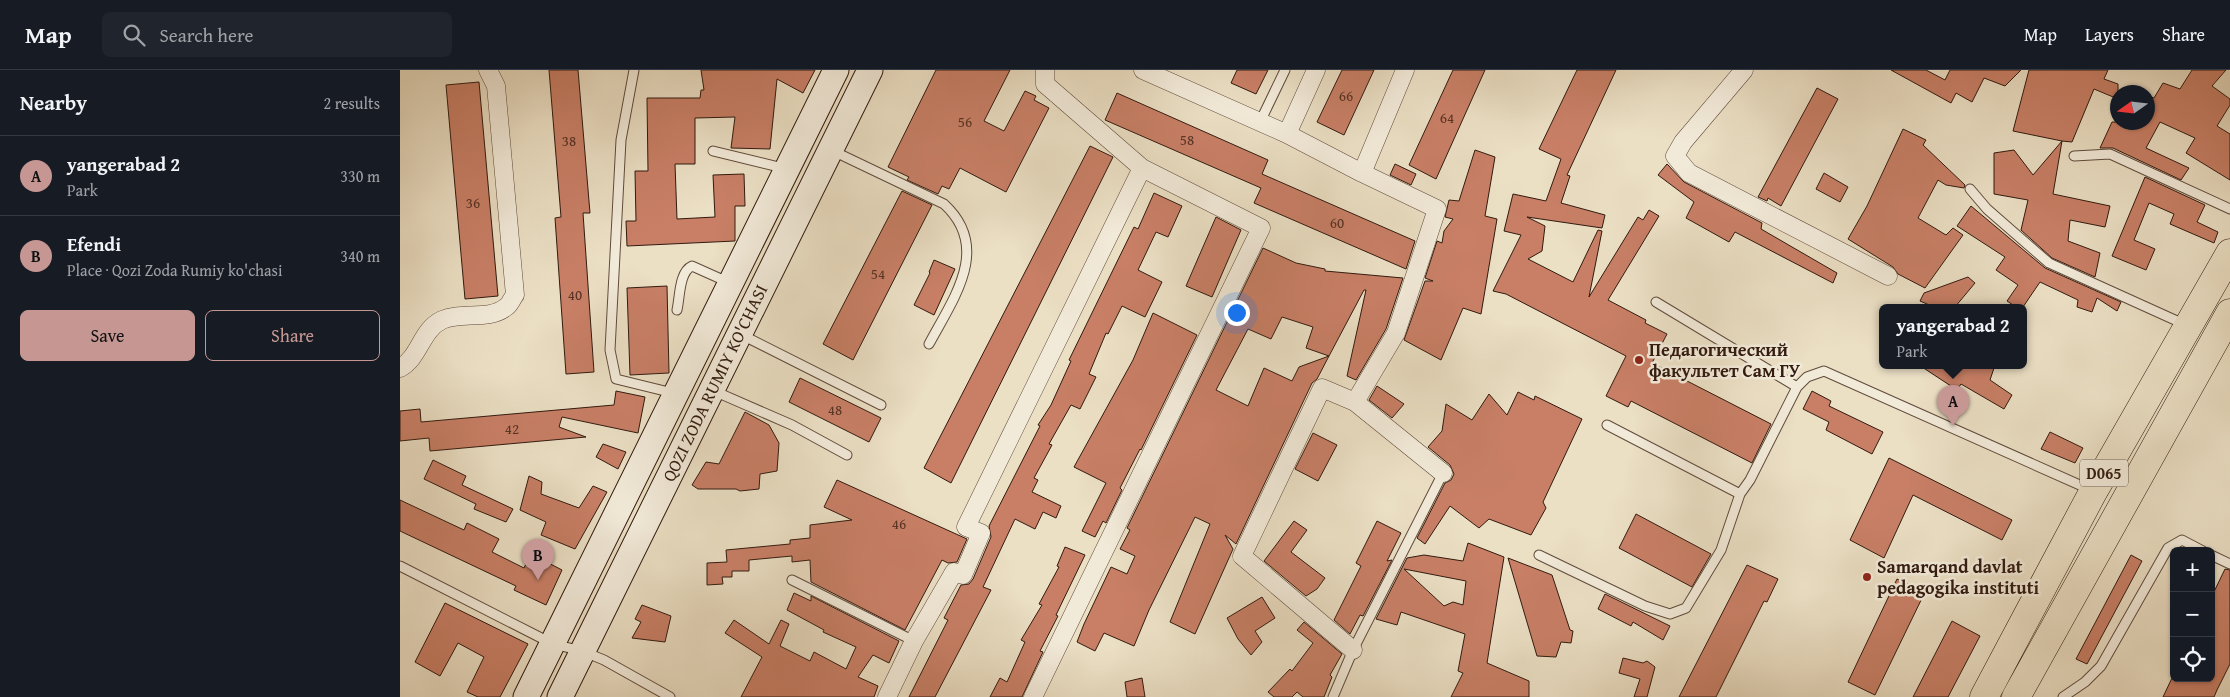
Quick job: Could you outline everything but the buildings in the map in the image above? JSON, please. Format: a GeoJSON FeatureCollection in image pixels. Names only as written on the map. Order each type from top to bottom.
{"type":"FeatureCollection","features":[{"type":"Feature","properties":{"kind":"main road","name":"D065"},"geometry":{"type":"LineString","coordinates":[[1984,697],[2093,492],[2230,252]]}},
{"type":"Feature","properties":{"kind":"main road","name":"D065"},"geometry":{"type":"LineString","coordinates":[[2016,697],[2230,313]]}},
{"type":"Feature","properties":{"kind":"main road"},"geometry":{"type":"LineString","coordinates":[[2158,378],[2185,392]]}},
{"type":"Feature","properties":{"kind":"street"},"geometry":{"type":"LineString","coordinates":[[400,368],[410,362],[429,329],[443,319],[492,313],[506,308],[515,295],[496,86],[488,70]]}},
{"type":"Feature","properties":{"kind":"street","name":"QOZI ZODA RUMIY KO'CHASI"},"geometry":{"type":"LineString","coordinates":[[526,697],[836,70]]}},
{"type":"Feature","properties":{"kind":"street","name":"QOZI ZODA RUMIY KO'CHASI"},"geometry":{"type":"LineString","coordinates":[[560,697],[870,70]]}},
{"type":"Feature","properties":{"kind":"street"},"geometry":{"type":"LineString","coordinates":[[1032,697],[1261,228],[1142,168],[1045,84],[1045,70]]}},
{"type":"Feature","properties":{"kind":"street"},"geometry":{"type":"LineString","coordinates":[[1287,134],[1316,70]]}},
{"type":"Feature","properties":{"kind":"street"},"geometry":{"type":"LineString","coordinates":[[1362,173],[1405,70]]}},
{"type":"Feature","properties":{"kind":"street"},"geometry":{"type":"LineString","coordinates":[[1744,70],[1683,142],[1675,156],[1689,173],[1888,276]]}},
{"type":"Feature","properties":{"kind":"street"},"geometry":{"type":"LineString","coordinates":[[1154,72],[1287,134],[1437,210],[1396,333],[1355,402]]}},
{"type":"Feature","properties":{"kind":"street"},"geometry":{"type":"LineString","coordinates":[[887,697],[914,642],[954,572],[963,575],[981,533],[966,527],[1142,168]]}},
{"type":"Feature","properties":{"kind":"street"},"geometry":{"type":"LineString","coordinates":[[1353,650],[1242,556],[1322,388],[1355,402],[1443,472]]}},
{"type":"Feature","properties":{"kind":"lane"},"geometry":{"type":"LineString","coordinates":[[634,70],[621,140],[610,350],[616,379],[676,394]]}},
{"type":"Feature","properties":{"kind":"lane"},"geometry":{"type":"LineString","coordinates":[[1260,122],[1285,70]]}},
{"type":"Feature","properties":{"kind":"lane"},"geometry":{"type":"LineString","coordinates":[[713,150],[787,169]]}},
{"type":"Feature","properties":{"kind":"lane"},"geometry":{"type":"LineString","coordinates":[[831,150],[944,204],[954,214],[961,226],[968,256],[963,280],[929,344]]}},
{"type":"Feature","properties":{"kind":"lane"},"geometry":{"type":"LineString","coordinates":[[2074,156],[2110,154],[2230,208]]}},
{"type":"Feature","properties":{"kind":"lane"},"geometry":{"type":"LineString","coordinates":[[1970,189],[1987,209],[2049,263],[2188,326]]}},
{"type":"Feature","properties":{"kind":"lane"},"geometry":{"type":"LineString","coordinates":[[677,310],[683,277],[688,268],[692,266],[730,284]]}},
{"type":"Feature","properties":{"kind":"lane"},"geometry":{"type":"LineString","coordinates":[[1656,302],[1797,387]]}},
{"type":"Feature","properties":{"kind":"lane"},"geometry":{"type":"LineString","coordinates":[[740,334],[881,404]]}},
{"type":"Feature","properties":{"kind":"lane"},"geometry":{"type":"LineString","coordinates":[[1539,555],[1645,606],[1670,614],[1686,608],[1722,550],[1740,494],[1750,480],[1797,387],[1806,377],[1824,371],[2093,492]]}},
{"type":"Feature","properties":{"kind":"lane"},"geometry":{"type":"LineString","coordinates":[[712,390],[792,425],[847,455]]}},
{"type":"Feature","properties":{"kind":"lane"},"geometry":{"type":"LineString","coordinates":[[1607,425],[1740,494]]}},
{"type":"Feature","properties":{"kind":"lane"},"geometry":{"type":"LineString","coordinates":[[1333,697],[1353,650],[1443,472]]}},
{"type":"Feature","properties":{"kind":"lane"},"geometry":{"type":"LineString","coordinates":[[2063,697],[2085,682],[2101,666],[2168,548],[2182,540],[2195,547]]}},
{"type":"Feature","properties":{"kind":"lane"},"geometry":{"type":"LineString","coordinates":[[2215,557],[2230,564]]}},
{"type":"Feature","properties":{"kind":"lane"},"geometry":{"type":"LineString","coordinates":[[400,566],[553,644],[582,651],[604,660],[670,697]]}},
{"type":"Feature","properties":{"kind":"lane"},"geometry":{"type":"LineString","coordinates":[[792,580],[914,642]]}},
{"type":"Feature","properties":{"kind":"place","name":"Педагогический факультет Сам ГУ"},"geometry":{"type":"Point","coordinates":[1639,360]}},
{"type":"Feature","properties":{"kind":"place","name":"yangerabad 2"},"geometry":{"type":"Point","coordinates":[1953,426]}},
{"type":"Feature","properties":{"kind":"place","name":"Samarqand davlat pedagogika instituti"},"geometry":{"type":"Point","coordinates":[1867,577]}},
{"type":"Feature","properties":{"kind":"place","name":"Efendi"},"geometry":{"type":"Point","coordinates":[538,580]}}]}
